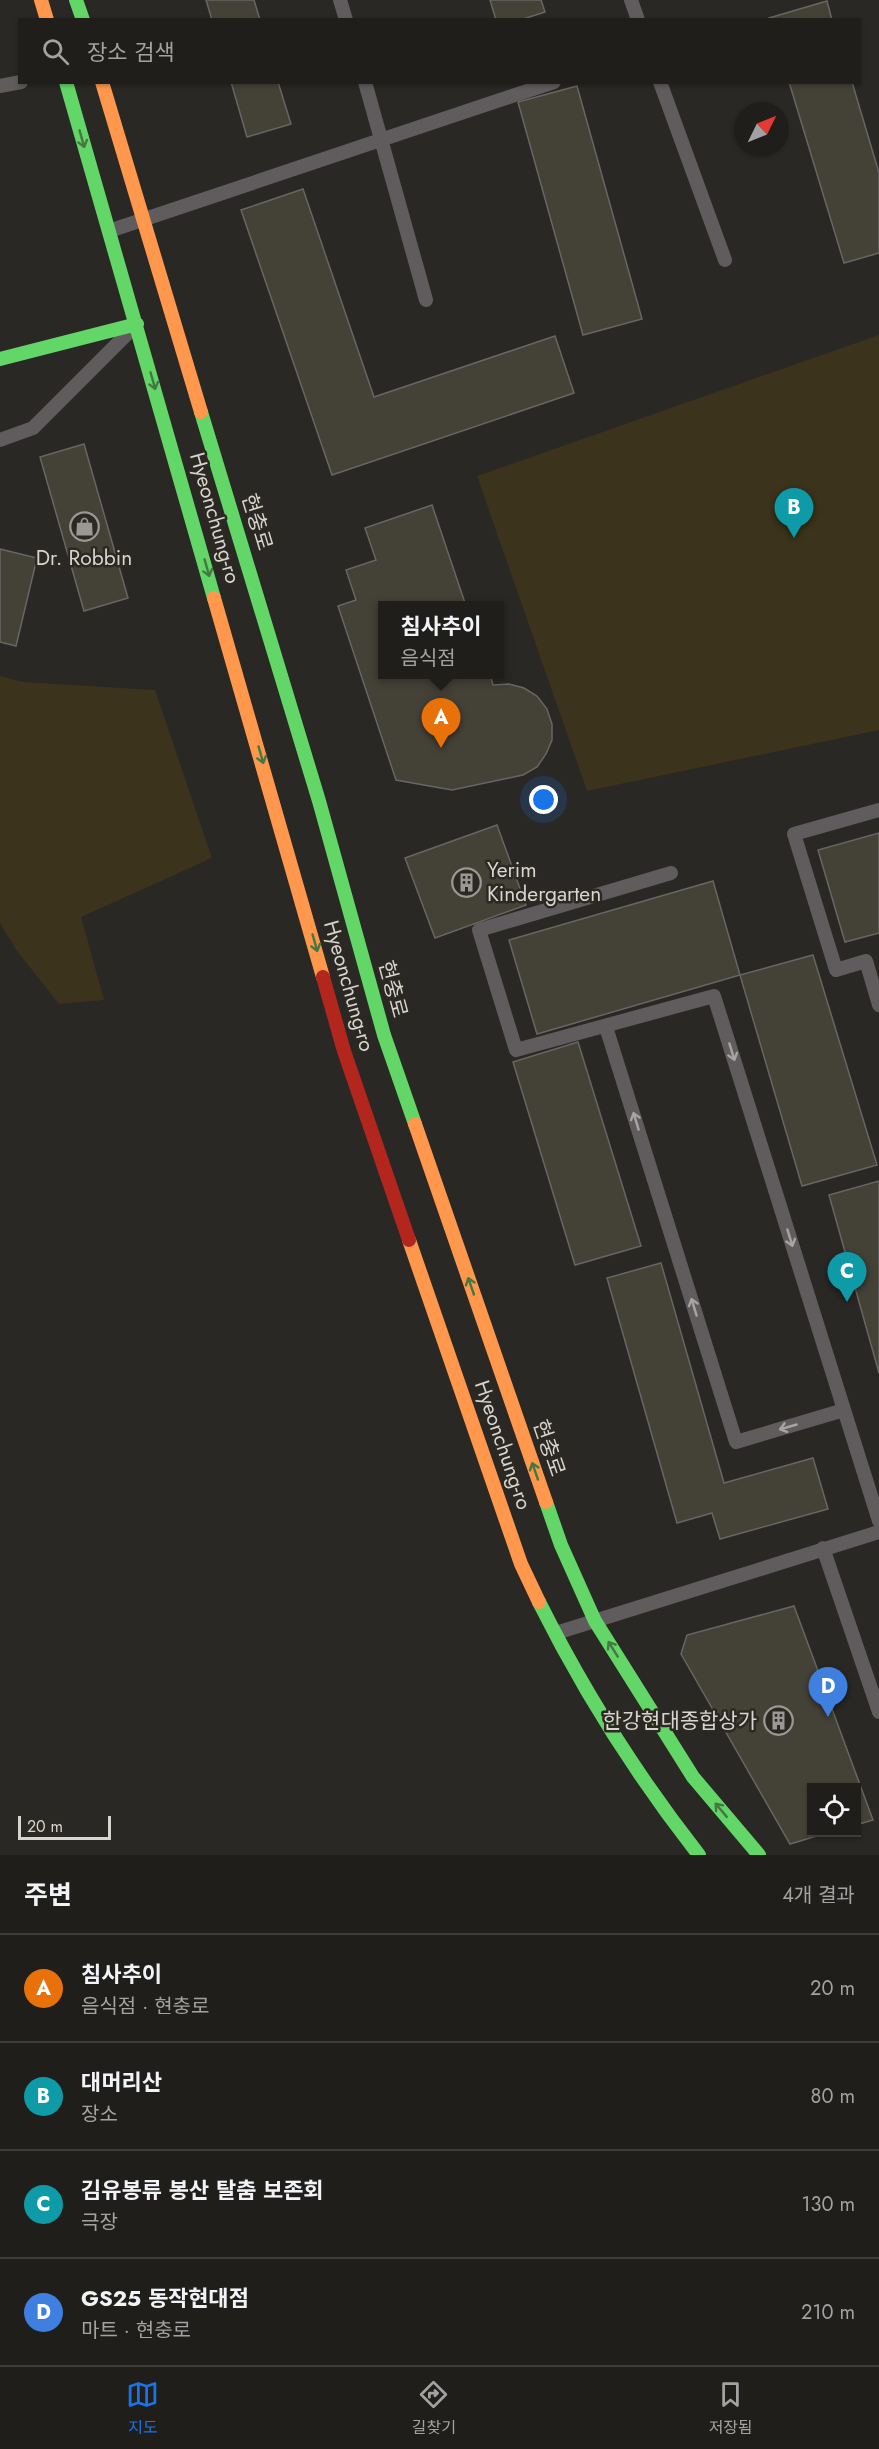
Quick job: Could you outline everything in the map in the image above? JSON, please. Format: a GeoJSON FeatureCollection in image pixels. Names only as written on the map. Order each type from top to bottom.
{"type":"FeatureCollection","features":[{"type":"Feature","properties":{"kind":"main road"},"geometry":{"type":"LineString","coordinates":[[41,0],[46,18]]}},
{"type":"Feature","properties":{"kind":"main road"},"geometry":{"type":"LineString","coordinates":[[76,0],[82,18]]}},
{"type":"Feature","properties":{"kind":"main road","name":"Hyeonchung-ro"},"geometry":{"type":"LineString","coordinates":[[67,84],[344,1051],[521,1564],[554,1634],[609,1729],[661,1809],[699,1855]]}},
{"type":"Feature","properties":{"kind":"main road","name":"현충로"},"geometry":{"type":"LineString","coordinates":[[103,84],[319,801],[384,1035],[561,1545],[595,1621],[693,1778],[759,1855]]}},
{"type":"Feature","properties":{"kind":"main road"},"geometry":{"type":"LineString","coordinates":[[0,358],[137,324]]}},
{"type":"Feature","properties":{"kind":"lane"},"geometry":{"type":"LineString","coordinates":[[340,0],[345,18]]}},
{"type":"Feature","properties":{"kind":"lane"},"geometry":{"type":"LineString","coordinates":[[631,0],[637,18]]}},
{"type":"Feature","properties":{"kind":"lane"},"geometry":{"type":"LineString","coordinates":[[0,86],[18,83]]}},
{"type":"Feature","properties":{"kind":"lane"},"geometry":{"type":"LineString","coordinates":[[366,84],[426,300]]}},
{"type":"Feature","properties":{"kind":"lane"},"geometry":{"type":"LineString","coordinates":[[109,231],[548,84]]}},
{"type":"Feature","properties":{"kind":"lane"},"geometry":{"type":"LineString","coordinates":[[661,84],[725,260]]}},
{"type":"Feature","properties":{"kind":"lane"},"geometry":{"type":"LineString","coordinates":[[0,440],[33,428],[137,324]]}},
{"type":"Feature","properties":{"kind":"lane"},"geometry":{"type":"LineString","coordinates":[[879,810],[794,834],[836,970],[866,961],[879,1005]]}},
{"type":"Feature","properties":{"kind":"lane"},"geometry":{"type":"LineString","coordinates":[[671,873],[479,930],[516,1050],[714,996],[879,1521]]}},
{"type":"Feature","properties":{"kind":"lane"},"geometry":{"type":"LineString","coordinates":[[606,1027],[736,1442],[844,1410]]}},
{"type":"Feature","properties":{"kind":"lane"},"geometry":{"type":"LineString","coordinates":[[554,1634],[879,1532]]}},
{"type":"Feature","properties":{"kind":"lane"},"geometry":{"type":"LineString","coordinates":[[823,1548],[879,1712]]}},
{"type":"Feature","properties":{"kind":"shaded area"},"geometry":{"type":"Polygon","coordinates":[[[879,335],[879,730],[587,791],[477,476],[879,335]]]}},
{"type":"Feature","properties":{"kind":"shaded area"},"geometry":{"type":"Polygon","coordinates":[[[0,676],[22,682],[155,690],[212,858],[81,917],[104,1000],[59,1004],[17,951],[0,923],[0,676]]]}},
{"type":"Feature","properties":{"kind":"building"},"geometry":{"type":"Polygon","coordinates":[[[206,0],[254,0],[259,18],[211,18],[206,0]]]}},
{"type":"Feature","properties":{"kind":"building"},"geometry":{"type":"Polygon","coordinates":[[[490,0],[541,0],[545,12],[526,18],[495,18],[490,0]]]}},
{"type":"Feature","properties":{"kind":"building"},"geometry":{"type":"Polygon","coordinates":[[[827,1],[831,18],[769,18],[827,1]]]}},
{"type":"Feature","properties":{"kind":"building"},"geometry":{"type":"Polygon","coordinates":[[[232,84],[279,84],[291,124],[247,137],[232,84]]]}},
{"type":"Feature","properties":{"kind":"building"},"geometry":{"type":"Polygon","coordinates":[[[790,84],[853,84],[879,173],[879,253],[844,263],[790,84]]]}},
{"type":"Feature","properties":{"kind":"building"},"geometry":{"type":"Polygon","coordinates":[[[577,86],[642,319],[583,335],[518,102],[577,86]]]}},
{"type":"Feature","properties":{"kind":"building"},"geometry":{"type":"Polygon","coordinates":[[[303,189],[374,397],[555,336],[574,393],[332,475],[241,210],[303,189]]]}},
{"type":"Feature","properties":{"kind":"building","name":"Dr. Robbin"},"geometry":{"type":"Polygon","coordinates":[[[84,444],[128,598],[84,611],[40,457],[84,444]]]}},
{"type":"Feature","properties":{"kind":"building"},"geometry":{"type":"Polygon","coordinates":[[[432,505],[464,601],[378,601],[378,679],[491,679],[493,685],[509,684],[524,688],[537,696],[547,709],[552,724],[552,740],[537,767],[523,775],[452,790],[396,780],[338,606],[356,600],[346,570],[376,560],[365,528],[432,505]]]}},
{"type":"Feature","properties":{"kind":"building"},"geometry":{"type":"Polygon","coordinates":[[[0,549],[37,558],[16,646],[0,642],[0,549]]]}},
{"type":"Feature","properties":{"kind":"building","name":"Yerim Kindergarten"},"geometry":{"type":"Polygon","coordinates":[[[497,825],[526,905],[435,938],[405,858],[497,825]]]}},
{"type":"Feature","properties":{"kind":"building"},"geometry":{"type":"Polygon","coordinates":[[[879,833],[879,933],[845,942],[818,850],[879,833]]]}},
{"type":"Feature","properties":{"kind":"building"},"geometry":{"type":"Polygon","coordinates":[[[713,881],[740,975],[537,1034],[509,940],[713,881]]]}},
{"type":"Feature","properties":{"kind":"building"},"geometry":{"type":"Polygon","coordinates":[[[813,955],[877,1165],[802,1186],[740,975],[813,955]]]}},
{"type":"Feature","properties":{"kind":"building"},"geometry":{"type":"Polygon","coordinates":[[[578,1042],[641,1246],[575,1265],[513,1062],[578,1042]]]}},
{"type":"Feature","properties":{"kind":"building"},"geometry":{"type":"Polygon","coordinates":[[[879,1181],[879,1373],[829,1195],[879,1181]]]}},
{"type":"Feature","properties":{"kind":"building"},"geometry":{"type":"Polygon","coordinates":[[[661,1263],[724,1483],[813,1458],[828,1509],[720,1539],[712,1513],[677,1523],[607,1278],[661,1263]]]}},
{"type":"Feature","properties":{"kind":"building","name":"한강현대종합상가"},"geometry":{"type":"Polygon","coordinates":[[[794,1606],[859,1783],[807,1783],[807,1837],[813,1837],[790,1844],[681,1654],[687,1635],[794,1606]]]}},
{"type":"Feature","properties":{"kind":"building","name":"한강현대종합상가"},"geometry":{"type":"Polygon","coordinates":[[[861,1787],[873,1820],[861,1824],[861,1787]]]}},
{"type":"Feature","properties":{"kind":"traffic: fast"},"geometry":{"type":"LineString","coordinates":[[76,0],[82,18]]}},
{"type":"Feature","properties":{"kind":"traffic: fast"},"geometry":{"type":"LineString","coordinates":[[67,84],[214,598]]}},
{"type":"Feature","properties":{"kind":"traffic: fast"},"geometry":{"type":"LineString","coordinates":[[0,359],[137,324]]}},
{"type":"Feature","properties":{"kind":"traffic: fast"},"geometry":{"type":"LineString","coordinates":[[201,412],[319,801],[384,1035],[415,1124]]}},
{"type":"Feature","properties":{"kind":"traffic: fast"},"geometry":{"type":"LineString","coordinates":[[546,1502],[561,1545],[595,1621],[693,1777],[759,1855]]}},
{"type":"Feature","properties":{"kind":"traffic: fast"},"geometry":{"type":"LineString","coordinates":[[539,1602],[574,1668],[613,1733],[654,1795],[699,1855]]}},
{"type":"Feature","properties":{"kind":"traffic: slow"},"geometry":{"type":"LineString","coordinates":[[41,0],[46,18]]}},
{"type":"Feature","properties":{"kind":"traffic: slow"},"geometry":{"type":"LineString","coordinates":[[103,84],[201,412]]}},
{"type":"Feature","properties":{"kind":"traffic: slow"},"geometry":{"type":"LineString","coordinates":[[214,598],[323,977]]}},
{"type":"Feature","properties":{"kind":"traffic: slow"},"geometry":{"type":"LineString","coordinates":[[415,1124],[546,1502]]}},
{"type":"Feature","properties":{"kind":"traffic: slow"},"geometry":{"type":"LineString","coordinates":[[409,1240],[521,1564],[539,1602]]}},
{"type":"Feature","properties":{"kind":"traffic: jam"},"geometry":{"type":"LineString","coordinates":[[323,977],[344,1051],[409,1240]]}},
{"type":"Feature","properties":{"kind":"place","name":"Dr. Robbin"},"geometry":{"type":"Point","coordinates":[84,527]}},
{"type":"Feature","properties":{"kind":"place","name":"대머리산"},"geometry":{"type":"Point","coordinates":[794,538]}},
{"type":"Feature","properties":{"kind":"place","name":"침사추이"},"geometry":{"type":"Point","coordinates":[441,748]}},
{"type":"Feature","properties":{"kind":"place","name":"Yerim Kindergarten"},"geometry":{"type":"Point","coordinates":[466,882]}},
{"type":"Feature","properties":{"kind":"place","name":"김유봉류 봉산 탈춤 보존회"},"geometry":{"type":"Point","coordinates":[847,1302]}},
{"type":"Feature","properties":{"kind":"place","name":"GS25 동작현대점"},"geometry":{"type":"Point","coordinates":[828,1717]}},
{"type":"Feature","properties":{"kind":"place","name":"한강현대종합상가"},"geometry":{"type":"Point","coordinates":[778,1721]}}]}
